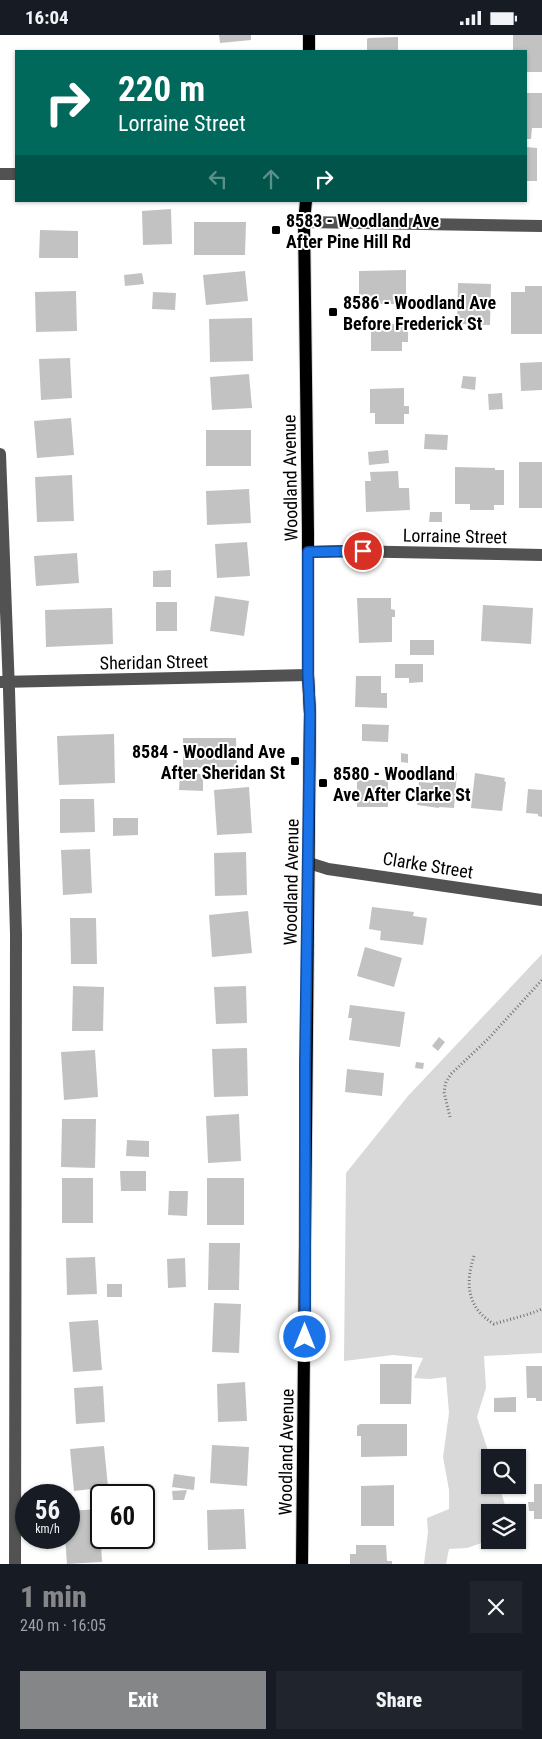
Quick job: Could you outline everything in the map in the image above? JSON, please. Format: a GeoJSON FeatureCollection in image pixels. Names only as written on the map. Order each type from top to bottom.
{"type":"FeatureCollection","features":[{"type":"Feature","properties":{"kind":"main road"},"geometry":{"type":"LineString","coordinates":[[309,35],[309,50]]}},
{"type":"Feature","properties":{"kind":"main road","name":"Woodland Avenue"},"geometry":{"type":"LineString","coordinates":[[302,1564],[310,714],[308,675],[304,222],[306,202]]}},
{"type":"Feature","properties":{"kind":"street"},"geometry":{"type":"LineString","coordinates":[[0,174],[15,174]]}},
{"type":"Feature","properties":{"kind":"street"},"geometry":{"type":"LineString","coordinates":[[304,222],[542,226]]}},
{"type":"Feature","properties":{"kind":"street"},"geometry":{"type":"LineString","coordinates":[[0,454],[4,682],[16,933],[15,1564]]}},
{"type":"Feature","properties":{"kind":"street","name":"Lorraine Street"},"geometry":{"type":"LineString","coordinates":[[308,552],[542,555]]}},
{"type":"Feature","properties":{"kind":"street","name":"Sheridan Street"},"geometry":{"type":"LineString","coordinates":[[4,682],[308,675]]}},
{"type":"Feature","properties":{"kind":"street","name":"Clarke Street"},"geometry":{"type":"LineString","coordinates":[[308,863],[328,869],[542,900]]}},
{"type":"Feature","properties":{"kind":"path"},"geometry":{"type":"LineString","coordinates":[[450,1117],[444,1092],[446,1082],[451,1074],[488,1039],[542,980]]}},
{"type":"Feature","properties":{"kind":"path"},"geometry":{"type":"LineString","coordinates":[[474,1256],[468,1283],[476,1307],[482,1317],[494,1324],[522,1317],[542,1309]]}},
{"type":"Feature","properties":{"kind":"shaded area"},"geometry":{"type":"Polygon","coordinates":[[[542,954],[542,1353],[484,1356],[486,1388],[477,1417],[487,1449],[481,1449],[481,1494],[502,1494],[505,1504],[481,1504],[481,1543],[467,1548],[449,1549],[446,1564],[424,1564],[428,1532],[427,1518],[449,1509],[449,1490],[443,1457],[449,1413],[446,1377],[414,1378],[423,1358],[393,1355],[344,1361],[346,1173],[408,1096],[542,954]]]}},
{"type":"Feature","properties":{"kind":"building"},"geometry":{"type":"Polygon","coordinates":[[[219,35],[251,35],[251,40],[220,43],[219,35]]]}},
{"type":"Feature","properties":{"kind":"building"},"geometry":{"type":"Polygon","coordinates":[[[513,35],[542,35],[542,72],[527,72],[527,50],[513,50],[513,35]]]}},
{"type":"Feature","properties":{"kind":"building"},"geometry":{"type":"Polygon","coordinates":[[[398,37],[398,50],[367,50],[367,39],[398,37]]]}},
{"type":"Feature","properties":{"kind":"building"},"geometry":{"type":"Polygon","coordinates":[[[527,93],[542,93],[542,128],[532,128],[531,139],[527,139],[527,93]]]}},
{"type":"Feature","properties":{"kind":"building"},"geometry":{"type":"Polygon","coordinates":[[[527,147],[537,148],[537,181],[527,181],[527,147]]]}},
{"type":"Feature","properties":{"kind":"building"},"geometry":{"type":"Polygon","coordinates":[[[171,209],[172,244],[143,245],[142,211],[171,209]]]}},
{"type":"Feature","properties":{"kind":"building"},"geometry":{"type":"Polygon","coordinates":[[[194,222],[246,222],[245,255],[194,255],[194,222]]]}},
{"type":"Feature","properties":{"kind":"building"},"geometry":{"type":"Polygon","coordinates":[[[40,230],[78,231],[78,258],[39,258],[40,230]]]}},
{"type":"Feature","properties":{"kind":"building"},"geometry":{"type":"Polygon","coordinates":[[[406,270],[406,304],[359,304],[359,271],[406,270]]]}},
{"type":"Feature","properties":{"kind":"building"},"geometry":{"type":"Polygon","coordinates":[[[245,271],[248,301],[206,305],[203,275],[245,271]]]}},
{"type":"Feature","properties":{"kind":"building"},"geometry":{"type":"Polygon","coordinates":[[[142,273],[144,284],[125,286],[124,275],[142,273]]]}},
{"type":"Feature","properties":{"kind":"building"},"geometry":{"type":"Polygon","coordinates":[[[458,283],[491,284],[490,325],[457,324],[458,283]]]}},
{"type":"Feature","properties":{"kind":"building"},"geometry":{"type":"Polygon","coordinates":[[[525,286],[542,286],[542,334],[511,334],[511,292],[525,292],[525,286]]]}},
{"type":"Feature","properties":{"kind":"building"},"geometry":{"type":"Polygon","coordinates":[[[76,291],[77,331],[36,332],[35,292],[76,291]]]}},
{"type":"Feature","properties":{"kind":"building"},"geometry":{"type":"Polygon","coordinates":[[[153,292],[176,293],[175,310],[152,309],[153,292]]]}},
{"type":"Feature","properties":{"kind":"building"},"geometry":{"type":"Polygon","coordinates":[[[252,318],[253,361],[210,362],[209,319],[252,318]]]}},
{"type":"Feature","properties":{"kind":"building"},"geometry":{"type":"Polygon","coordinates":[[[371,324],[408,324],[408,342],[402,342],[402,351],[371,351],[371,324]]]}},
{"type":"Feature","properties":{"kind":"building"},"geometry":{"type":"Polygon","coordinates":[[[70,358],[72,398],[41,400],[39,359],[70,358]]]}},
{"type":"Feature","properties":{"kind":"building"},"geometry":{"type":"Polygon","coordinates":[[[542,362],[542,390],[521,391],[520,363],[542,362]]]}},
{"type":"Feature","properties":{"kind":"building"},"geometry":{"type":"Polygon","coordinates":[[[249,374],[252,408],[212,410],[210,377],[249,374]]]}},
{"type":"Feature","properties":{"kind":"building"},"geometry":{"type":"Polygon","coordinates":[[[463,376],[476,377],[475,390],[461,388],[463,376]]]}},
{"type":"Feature","properties":{"kind":"building"},"geometry":{"type":"Polygon","coordinates":[[[404,388],[404,406],[409,406],[409,414],[404,414],[404,424],[375,424],[375,413],[370,413],[370,389],[404,388]]]}},
{"type":"Feature","properties":{"kind":"building"},"geometry":{"type":"Polygon","coordinates":[[[502,393],[503,409],[489,410],[488,394],[502,393]]]}},
{"type":"Feature","properties":{"kind":"building"},"geometry":{"type":"Polygon","coordinates":[[[71,418],[74,455],[37,458],[34,421],[71,418]]]}},
{"type":"Feature","properties":{"kind":"building"},"geometry":{"type":"Polygon","coordinates":[[[206,430],[251,430],[251,466],[206,466],[206,430]]]}},
{"type":"Feature","properties":{"kind":"building"},"geometry":{"type":"Polygon","coordinates":[[[425,434],[448,435],[447,450],[424,449],[425,434]]]}},
{"type":"Feature","properties":{"kind":"building"},"geometry":{"type":"Polygon","coordinates":[[[388,450],[389,463],[369,465],[368,452],[388,450]]]}},
{"type":"Feature","properties":{"kind":"building"},"geometry":{"type":"Polygon","coordinates":[[[519,462],[542,462],[542,508],[519,508],[519,462]]]}},
{"type":"Feature","properties":{"kind":"building"},"geometry":{"type":"Polygon","coordinates":[[[455,467],[504,470],[504,505],[494,505],[494,510],[470,510],[470,504],[455,504],[455,467]]]}},
{"type":"Feature","properties":{"kind":"building"},"geometry":{"type":"Polygon","coordinates":[[[398,471],[399,488],[409,488],[410,510],[366,512],[365,481],[371,481],[370,472],[398,471]]]}},
{"type":"Feature","properties":{"kind":"building"},"geometry":{"type":"Polygon","coordinates":[[[72,475],[74,521],[37,522],[35,477],[72,475]]]}},
{"type":"Feature","properties":{"kind":"building"},"geometry":{"type":"Polygon","coordinates":[[[249,489],[251,523],[207,525],[206,491],[249,489]]]}},
{"type":"Feature","properties":{"kind":"building"},"geometry":{"type":"Polygon","coordinates":[[[430,512],[442,512],[442,522],[429,522],[430,512]]]}},
{"type":"Feature","properties":{"kind":"building"},"geometry":{"type":"Polygon","coordinates":[[[247,542],[250,576],[217,578],[215,544],[247,542]]]}},
{"type":"Feature","properties":{"kind":"building"},"geometry":{"type":"Polygon","coordinates":[[[77,553],[79,583],[36,586],[34,556],[77,553]]]}},
{"type":"Feature","properties":{"kind":"building"},"geometry":{"type":"Polygon","coordinates":[[[171,570],[171,587],[153,587],[153,571],[171,570]]]}},
{"type":"Feature","properties":{"kind":"building"},"geometry":{"type":"Polygon","coordinates":[[[215,596],[249,601],[244,636],[210,631],[215,596]]]}},
{"type":"Feature","properties":{"kind":"building"},"geometry":{"type":"Polygon","coordinates":[[[357,598],[391,598],[391,609],[395,610],[395,617],[392,617],[392,642],[359,643],[357,598]]]}},
{"type":"Feature","properties":{"kind":"building"},"geometry":{"type":"Polygon","coordinates":[[[156,602],[177,602],[177,631],[156,631],[156,602]]]}},
{"type":"Feature","properties":{"kind":"building"},"geometry":{"type":"Polygon","coordinates":[[[483,605],[533,608],[531,644],[481,641],[483,605]]]}},
{"type":"Feature","properties":{"kind":"building"},"geometry":{"type":"Polygon","coordinates":[[[112,608],[113,644],[46,647],[45,610],[112,608]]]}},
{"type":"Feature","properties":{"kind":"building"},"geometry":{"type":"Polygon","coordinates":[[[410,640],[434,640],[434,655],[410,655],[410,640]]]}},
{"type":"Feature","properties":{"kind":"building"},"geometry":{"type":"Polygon","coordinates":[[[395,664],[423,664],[423,682],[409,683],[409,678],[395,678],[395,664]]]}},
{"type":"Feature","properties":{"kind":"building"},"geometry":{"type":"Polygon","coordinates":[[[356,676],[381,676],[381,693],[387,693],[387,708],[355,707],[356,676]]]}},
{"type":"Feature","properties":{"kind":"building"},"geometry":{"type":"Polygon","coordinates":[[[362,724],[389,725],[388,742],[362,741],[362,724]]]}},
{"type":"Feature","properties":{"kind":"building"},"geometry":{"type":"Polygon","coordinates":[[[114,734],[115,783],[59,785],[57,736],[114,734]]]}},
{"type":"Feature","properties":{"kind":"building"},"geometry":{"type":"Polygon","coordinates":[[[183,738],[236,738],[237,767],[183,768],[183,738]]]}},
{"type":"Feature","properties":{"kind":"building"},"geometry":{"type":"Polygon","coordinates":[[[401,753],[408,754],[408,763],[401,762],[401,753]]]}},
{"type":"Feature","properties":{"kind":"building"},"geometry":{"type":"Polygon","coordinates":[[[434,772],[457,773],[454,808],[417,805],[419,782],[433,783],[434,772]]]}},
{"type":"Feature","properties":{"kind":"building"},"geometry":{"type":"Polygon","coordinates":[[[180,773],[203,774],[203,791],[179,790],[180,773]]]}},
{"type":"Feature","properties":{"kind":"building"},"geometry":{"type":"Polygon","coordinates":[[[475,773],[505,778],[502,811],[471,808],[475,773]]]}},
{"type":"Feature","properties":{"kind":"building"},"geometry":{"type":"Polygon","coordinates":[[[357,780],[388,780],[388,807],[357,807],[357,796],[354,797],[354,789],[357,789],[357,780]]]}},
{"type":"Feature","properties":{"kind":"building"},"geometry":{"type":"Polygon","coordinates":[[[249,787],[252,833],[217,835],[214,790],[249,787]]]}},
{"type":"Feature","properties":{"kind":"building"},"geometry":{"type":"Polygon","coordinates":[[[528,789],[542,790],[542,817],[538,816],[538,814],[526,813],[528,789]]]}},
{"type":"Feature","properties":{"kind":"building"},"geometry":{"type":"Polygon","coordinates":[[[60,799],[94,799],[95,832],[60,833],[60,799]]]}},
{"type":"Feature","properties":{"kind":"building"},"geometry":{"type":"Polygon","coordinates":[[[113,818],[138,818],[138,835],[113,836],[113,818]]]}},
{"type":"Feature","properties":{"kind":"building"},"geometry":{"type":"Polygon","coordinates":[[[90,849],[92,893],[63,895],[61,850],[90,849]]]}},
{"type":"Feature","properties":{"kind":"building"},"geometry":{"type":"Polygon","coordinates":[[[246,852],[247,895],[215,896],[214,853],[246,852]]]}},
{"type":"Feature","properties":{"kind":"building"},"geometry":{"type":"Polygon","coordinates":[[[372,907],[414,912],[413,916],[427,918],[423,945],[380,940],[381,931],[369,929],[372,907]]]}},
{"type":"Feature","properties":{"kind":"building"},"geometry":{"type":"Polygon","coordinates":[[[248,911],[252,953],[212,957],[209,915],[248,911]]]}},
{"type":"Feature","properties":{"kind":"building"},"geometry":{"type":"Polygon","coordinates":[[[70,918],[96,918],[97,964],[71,964],[70,918]]]}},
{"type":"Feature","properties":{"kind":"building"},"geometry":{"type":"Polygon","coordinates":[[[365,947],[402,958],[394,987],[357,976],[365,947]]]}},
{"type":"Feature","properties":{"kind":"building"},"geometry":{"type":"Polygon","coordinates":[[[73,986],[104,987],[103,1031],[72,1031],[73,986]]]}},
{"type":"Feature","properties":{"kind":"building"},"geometry":{"type":"Polygon","coordinates":[[[246,986],[247,1023],[216,1024],[214,987],[246,986]]]}},
{"type":"Feature","properties":{"kind":"building"},"geometry":{"type":"Polygon","coordinates":[[[350,1005],[405,1012],[400,1047],[349,1040],[352,1018],[348,1018],[350,1005]]]}},
{"type":"Feature","properties":{"kind":"building"},"geometry":{"type":"Polygon","coordinates":[[[439,1037],[445,1042],[438,1051],[432,1046],[439,1037]]]}},
{"type":"Feature","properties":{"kind":"building"},"geometry":{"type":"Polygon","coordinates":[[[247,1048],[248,1096],[214,1097],[212,1049],[247,1048]]]}},
{"type":"Feature","properties":{"kind":"building"},"geometry":{"type":"Polygon","coordinates":[[[95,1050],[98,1097],[64,1100],[61,1052],[95,1050]]]}},
{"type":"Feature","properties":{"kind":"building"},"geometry":{"type":"Polygon","coordinates":[[[416,1062],[424,1063],[423,1069],[415,1068],[416,1062]]]}},
{"type":"Feature","properties":{"kind":"building"},"geometry":{"type":"Polygon","coordinates":[[[347,1069],[384,1073],[382,1096],[345,1092],[347,1069]]]}},
{"type":"Feature","properties":{"kind":"building"},"geometry":{"type":"Polygon","coordinates":[[[239,1114],[241,1161],[208,1163],[206,1116],[239,1114]]]}},
{"type":"Feature","properties":{"kind":"building"},"geometry":{"type":"Polygon","coordinates":[[[62,1119],[96,1119],[95,1168],[61,1167],[62,1119]]]}},
{"type":"Feature","properties":{"kind":"building"},"geometry":{"type":"Polygon","coordinates":[[[127,1140],[149,1141],[149,1157],[126,1156],[127,1140]]]}},
{"type":"Feature","properties":{"kind":"building"},"geometry":{"type":"Polygon","coordinates":[[[120,1171],[146,1171],[146,1191],[121,1191],[120,1171]]]}},
{"type":"Feature","properties":{"kind":"building"},"geometry":{"type":"Polygon","coordinates":[[[62,1178],[93,1178],[93,1223],[62,1223],[62,1178]]]}},
{"type":"Feature","properties":{"kind":"building"},"geometry":{"type":"Polygon","coordinates":[[[207,1178],[244,1178],[244,1225],[207,1225],[207,1178]]]}},
{"type":"Feature","properties":{"kind":"building"},"geometry":{"type":"Polygon","coordinates":[[[169,1191],[188,1191],[187,1216],[168,1215],[169,1191]]]}},
{"type":"Feature","properties":{"kind":"building"},"geometry":{"type":"Polygon","coordinates":[[[209,1243],[240,1243],[239,1290],[208,1290],[209,1243]]]}},
{"type":"Feature","properties":{"kind":"building"},"geometry":{"type":"Polygon","coordinates":[[[95,1257],[97,1294],[67,1295],[66,1258],[95,1257]]]}},
{"type":"Feature","properties":{"kind":"building"},"geometry":{"type":"Polygon","coordinates":[[[185,1258],[186,1287],[168,1288],[167,1259],[185,1258]]]}},
{"type":"Feature","properties":{"kind":"building"},"geometry":{"type":"Polygon","coordinates":[[[107,1284],[122,1284],[122,1297],[107,1297],[107,1284]]]}},
{"type":"Feature","properties":{"kind":"building"},"geometry":{"type":"Polygon","coordinates":[[[214,1303],[241,1304],[239,1353],[212,1352],[214,1303]]]}},
{"type":"Feature","properties":{"kind":"building"},"geometry":{"type":"Polygon","coordinates":[[[98,1320],[102,1370],[73,1372],[69,1322],[98,1320]]]}},
{"type":"Feature","properties":{"kind":"building"},"geometry":{"type":"Polygon","coordinates":[[[380,1364],[412,1364],[411,1404],[380,1404],[380,1364]]]}},
{"type":"Feature","properties":{"kind":"building"},"geometry":{"type":"Polygon","coordinates":[[[526,1366],[542,1366],[542,1401],[536,1401],[536,1398],[527,1398],[526,1366]]]}},
{"type":"Feature","properties":{"kind":"building"},"geometry":{"type":"Polygon","coordinates":[[[245,1382],[247,1421],[218,1422],[217,1384],[245,1382]]]}},
{"type":"Feature","properties":{"kind":"building"},"geometry":{"type":"Polygon","coordinates":[[[103,1386],[105,1422],[76,1424],[74,1388],[103,1386]]]}},
{"type":"Feature","properties":{"kind":"building"},"geometry":{"type":"Polygon","coordinates":[[[516,1397],[516,1412],[494,1412],[494,1398],[516,1397]]]}},
{"type":"Feature","properties":{"kind":"building"},"geometry":{"type":"Polygon","coordinates":[[[360,1424],[407,1424],[407,1456],[361,1457],[361,1436],[357,1436],[357,1426],[360,1424]]]}},
{"type":"Feature","properties":{"kind":"building"},"geometry":{"type":"Polygon","coordinates":[[[212,1445],[249,1447],[247,1486],[210,1483],[212,1445]]]}},
{"type":"Feature","properties":{"kind":"building"},"geometry":{"type":"Polygon","coordinates":[[[104,1446],[108,1484],[90,1484],[90,1489],[80,1490],[80,1484],[73,1484],[70,1449],[104,1446]]]}},
{"type":"Feature","properties":{"kind":"building"},"geometry":{"type":"Polygon","coordinates":[[[174,1474],[195,1477],[194,1490],[172,1487],[174,1474]]]}},
{"type":"Feature","properties":{"kind":"building"},"geometry":{"type":"Polygon","coordinates":[[[534,1484],[542,1484],[542,1519],[534,1519],[534,1511],[529,1511],[528,1502],[534,1502],[534,1484]]]}},
{"type":"Feature","properties":{"kind":"building"},"geometry":{"type":"Polygon","coordinates":[[[394,1485],[394,1526],[361,1526],[361,1486],[394,1485]]]}},
{"type":"Feature","properties":{"kind":"building"},"geometry":{"type":"Polygon","coordinates":[[[187,1490],[184,1500],[173,1500],[172,1491],[187,1490]]]}},
{"type":"Feature","properties":{"kind":"building"},"geometry":{"type":"Polygon","coordinates":[[[244,1509],[246,1549],[208,1550],[207,1510],[244,1509]]]}},
{"type":"Feature","properties":{"kind":"building"},"geometry":{"type":"Polygon","coordinates":[[[80,1510],[90,1510],[90,1549],[101,1549],[102,1562],[67,1564],[66,1549],[80,1549],[80,1510]]]}},
{"type":"Feature","properties":{"kind":"building"},"geometry":{"type":"Polygon","coordinates":[[[356,1545],[386,1545],[387,1561],[392,1561],[392,1564],[350,1564],[350,1554],[356,1554],[356,1545]]]}},
{"type":"Feature","properties":{"kind":"place","name":"8583 - Woodland Ave After Pine Hill Rd"},"geometry":{"type":"Point","coordinates":[276,230]}},
{"type":"Feature","properties":{"kind":"place","name":"8586 - Woodland Ave Before Frederick St"},"geometry":{"type":"Point","coordinates":[333,312]}},
{"type":"Feature","properties":{"kind":"place","name":"8584 - Woodland Ave After Sheridan St"},"geometry":{"type":"Point","coordinates":[295,761]}},
{"type":"Feature","properties":{"kind":"place","name":"8580 - Woodland Ave After Clarke St"},"geometry":{"type":"Point","coordinates":[323,783]}},
{"type":"Feature","properties":{"kind":"route"},"geometry":{"type":"LineString","coordinates":[[305,1337],[305,1066],[310,714],[308,675],[308,552],[363,551]]}}]}
